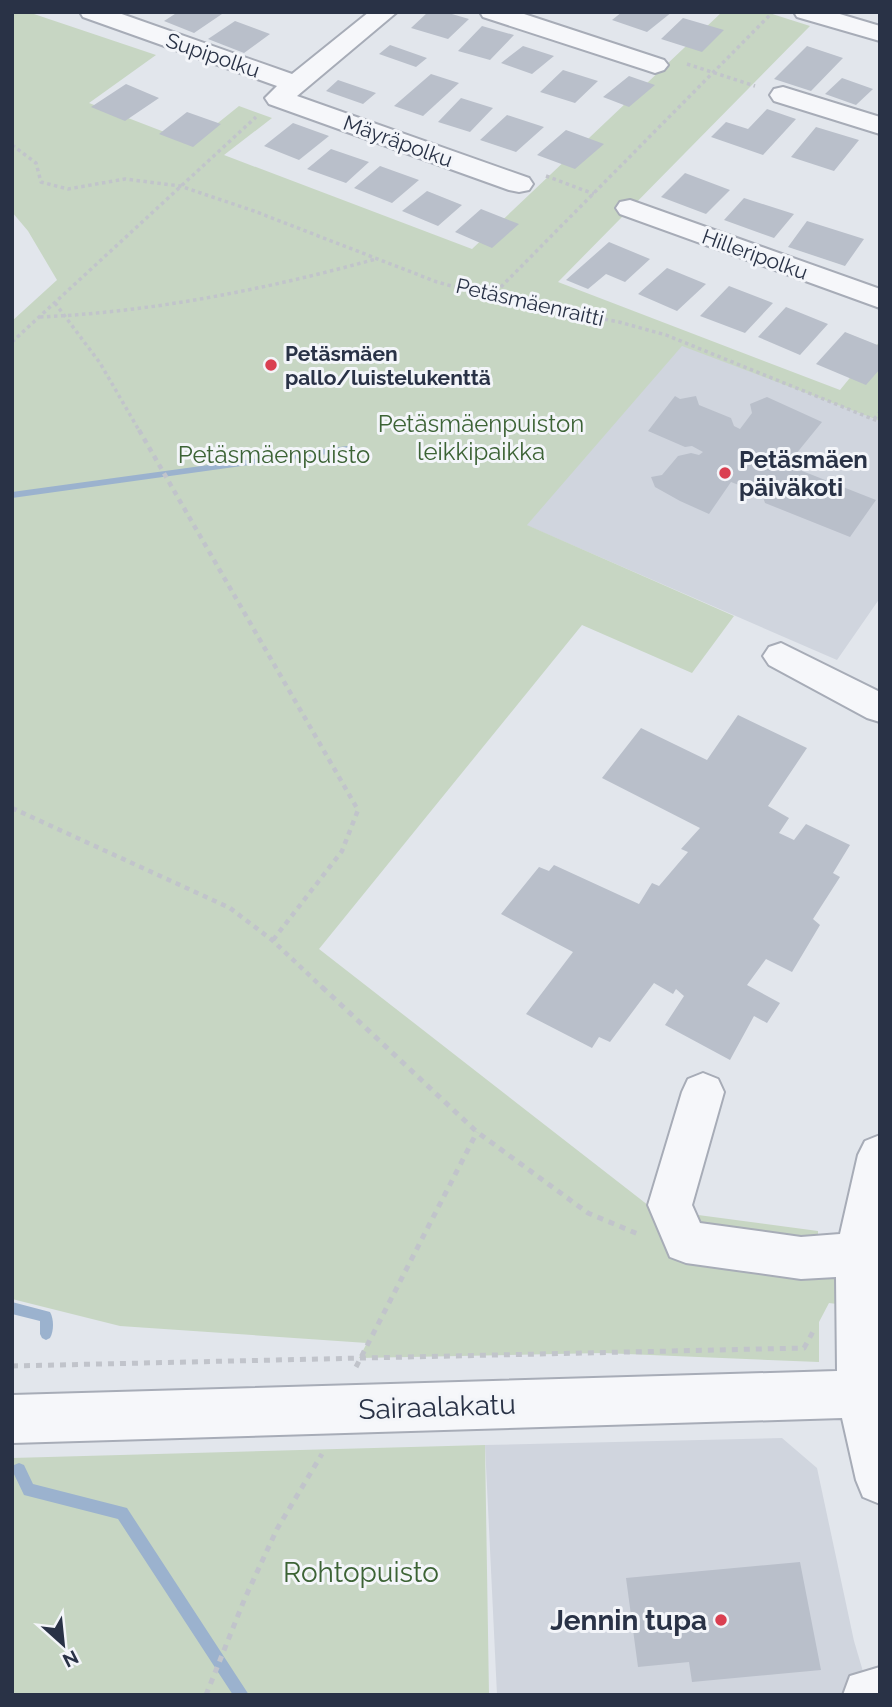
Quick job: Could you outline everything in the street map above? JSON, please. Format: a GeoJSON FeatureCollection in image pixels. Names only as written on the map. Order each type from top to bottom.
{"type":"FeatureCollection","features":[{"type":"Feature","properties":{"kind":"street","name":"Supipolku"},"geometry":{"type":"LineString","coordinates":[[92,12],[286,94]]}},
{"type":"Feature","properties":{"kind":"street"},"geometry":{"type":"LineString","coordinates":[[286,94],[385,12]]}},
{"type":"Feature","properties":{"kind":"street"},"geometry":{"type":"LineString","coordinates":[[492,12],[655,65]]}},
{"type":"Feature","properties":{"kind":"street"},"geometry":{"type":"LineString","coordinates":[[806,12],[880,34]]}},
{"type":"Feature","properties":{"kind":"street","name":"Mäyräpolku"},"geometry":{"type":"LineString","coordinates":[[286,94],[519,184]]}},
{"type":"Feature","properties":{"kind":"street"},"geometry":{"type":"LineString","coordinates":[[783,95],[880,126]]}},
{"type":"Feature","properties":{"kind":"street","name":"Hilleripolku"},"geometry":{"type":"LineString","coordinates":[[630,208],[880,299]]}},
{"type":"Feature","properties":{"kind":"street"},"geometry":{"type":"LineString","coordinates":[[781,656],[875,697]]}},
{"type":"Feature","properties":{"kind":"street"},"geometry":{"type":"LineString","coordinates":[[703,1092],[670,1205],[686,1242],[801,1258],[869,1255]]}},
{"type":"Feature","properties":{"kind":"street"},"geometry":{"type":"LineString","coordinates":[[880,1155],[869,1255],[860,1307],[861,1394],[880,1480]]}},
{"type":"Feature","properties":{"kind":"street","name":"Sairaalakatu"},"geometry":{"type":"LineString","coordinates":[[12,1419],[861,1394]]}},
{"type":"Feature","properties":{"kind":"street"},"geometry":{"type":"LineString","coordinates":[[869,1695],[880,1693]]}},
{"type":"Feature","properties":{"kind":"path"},"geometry":{"type":"LineString","coordinates":[[491,297],[773,12]]}},
{"type":"Feature","properties":{"kind":"path"},"geometry":{"type":"LineString","coordinates":[[12,342],[179,186],[286,94]]}},
{"type":"Feature","properties":{"kind":"path","name":"Petäsmäenraitti"},"geometry":{"type":"LineString","coordinates":[[12,145],[36,163],[41,182],[63,191],[134,178],[179,186],[282,221],[377,259],[491,297],[550,311],[634,325],[880,422]]}},
{"type":"Feature","properties":{"kind":"path"},"geometry":{"type":"LineString","coordinates":[[40,317],[105,314],[307,278],[377,259]]}},
{"type":"Feature","properties":{"kind":"path"},"geometry":{"type":"LineString","coordinates":[[55,303],[100,363],[358,810],[342,851],[272,940]]}},
{"type":"Feature","properties":{"kind":"path"},"geometry":{"type":"LineString","coordinates":[[874,419],[880,412]]}},
{"type":"Feature","properties":{"kind":"path"},"geometry":{"type":"LineString","coordinates":[[12,808],[230,908],[272,940],[477,1132],[576,1205],[588,1213],[640,1235],[686,1242]]}},
{"type":"Feature","properties":{"kind":"path"},"geometry":{"type":"LineString","coordinates":[[12,1366],[804,1348],[830,1303],[860,1307]]}},
{"type":"Feature","properties":{"kind":"shaded area","name":"Petäsmäen päiväkoti"},"geometry":{"type":"Polygon","coordinates":[[[682,345],[880,421],[880,598],[837,660],[526,525],[682,345]]]}},
{"type":"Feature","properties":{"kind":"shaded area"},"geometry":{"type":"Polygon","coordinates":[[[782,1438],[817,1468],[854,1641],[870,1695],[497,1695],[485,1445],[782,1438]]]}},
{"type":"Feature","properties":{"kind":"green space","name":"Petäsmäenpuisto"},"geometry":{"type":"Polygon","coordinates":[[[12,12],[28,12],[156,55],[89,103],[193,143],[239,106],[272,118],[224,155],[472,249],[722,12],[766,12],[810,26],[558,282],[840,390],[880,341],[880,421],[682,346],[527,525],[734,616],[692,673],[582,625],[319,949],[653,1209],[818,1231],[818,1263],[840,1269],[860,1307],[829,1303],[819,1322],[819,1362],[603,1353],[359,1358],[367,1343],[120,1326],[12,1299],[12,321],[57,280],[28,231],[12,212],[12,12]]]}},
{"type":"Feature","properties":{"kind":"green space","name":"Rohtopuisto"},"geometry":{"type":"Polygon","coordinates":[[[485,1445],[489,1695],[12,1695],[12,1458],[485,1445]]]}},
{"type":"Feature","properties":{"kind":"building"},"geometry":{"type":"Polygon","coordinates":[[[178,12],[222,14],[194,33],[164,21],[178,12]]]}},
{"type":"Feature","properties":{"kind":"building"},"geometry":{"type":"Polygon","coordinates":[[[428,12],[445,12],[469,19],[448,39],[411,28],[428,12]]]}},
{"type":"Feature","properties":{"kind":"building"},"geometry":{"type":"Polygon","coordinates":[[[622,12],[672,12],[647,32],[612,20],[622,12]]]}},
{"type":"Feature","properties":{"kind":"building"},"geometry":{"type":"Polygon","coordinates":[[[683,18],[724,30],[702,52],[661,39],[683,18]]]}},
{"type":"Feature","properties":{"kind":"building"},"geometry":{"type":"Polygon","coordinates":[[[235,21],[270,34],[244,53],[208,39],[235,21]]]}},
{"type":"Feature","properties":{"kind":"building"},"geometry":{"type":"Polygon","coordinates":[[[482,26],[514,35],[490,60],[458,51],[482,26]]]}},
{"type":"Feature","properties":{"kind":"building"},"geometry":{"type":"Polygon","coordinates":[[[390,45],[427,58],[416,67],[379,54],[390,45]]]}},
{"type":"Feature","properties":{"kind":"building"},"geometry":{"type":"Polygon","coordinates":[[[523,46],[554,56],[532,74],[501,63],[523,46]]]}},
{"type":"Feature","properties":{"kind":"building"},"geometry":{"type":"Polygon","coordinates":[[[807,46],[843,58],[811,91],[774,79],[807,46]]]}},
{"type":"Feature","properties":{"kind":"building"},"geometry":{"type":"Polygon","coordinates":[[[563,70],[598,81],[575,103],[540,92],[563,70]]]}},
{"type":"Feature","properties":{"kind":"building"},"geometry":{"type":"Polygon","coordinates":[[[431,74],[459,83],[423,116],[394,106],[431,74]]]}},
{"type":"Feature","properties":{"kind":"building"},"geometry":{"type":"Polygon","coordinates":[[[629,76],[655,85],[629,107],[603,97],[629,76]]]}},
{"type":"Feature","properties":{"kind":"building"},"geometry":{"type":"Polygon","coordinates":[[[842,78],[873,89],[856,105],[825,94],[842,78]]]}},
{"type":"Feature","properties":{"kind":"building"},"geometry":{"type":"Polygon","coordinates":[[[338,80],[376,93],[363,104],[326,91],[338,80]]]}},
{"type":"Feature","properties":{"kind":"building"},"geometry":{"type":"Polygon","coordinates":[[[126,84],[159,98],[125,121],[91,107],[126,84]]]}},
{"type":"Feature","properties":{"kind":"building"},"geometry":{"type":"Polygon","coordinates":[[[461,98],[493,108],[470,132],[438,122],[461,98]]]}},
{"type":"Feature","properties":{"kind":"building"},"geometry":{"type":"Polygon","coordinates":[[[767,109],[796,119],[763,155],[711,137],[726,122],[748,129],[767,109]]]}},
{"type":"Feature","properties":{"kind":"building"},"geometry":{"type":"Polygon","coordinates":[[[187,112],[221,124],[193,147],[159,134],[187,112]]]}},
{"type":"Feature","properties":{"kind":"building"},"geometry":{"type":"Polygon","coordinates":[[[507,115],[544,127],[516,152],[480,140],[507,115]]]}},
{"type":"Feature","properties":{"kind":"building"},"geometry":{"type":"Polygon","coordinates":[[[293,123],[329,136],[299,160],[264,146],[293,123]]]}},
{"type":"Feature","properties":{"kind":"building"},"geometry":{"type":"Polygon","coordinates":[[[816,127],[859,140],[834,171],[791,157],[816,127]]]}},
{"type":"Feature","properties":{"kind":"building"},"geometry":{"type":"Polygon","coordinates":[[[566,130],[604,144],[575,169],[537,155],[566,130]]]}},
{"type":"Feature","properties":{"kind":"building"},"geometry":{"type":"Polygon","coordinates":[[[331,149],[369,162],[346,183],[307,169],[331,149]]]}},
{"type":"Feature","properties":{"kind":"building"},"geometry":{"type":"Polygon","coordinates":[[[380,166],[419,180],[392,203],[354,188],[380,166]]]}},
{"type":"Feature","properties":{"kind":"building"},"geometry":{"type":"Polygon","coordinates":[[[685,173],[730,190],[706,214],[661,197],[685,173]]]}},
{"type":"Feature","properties":{"kind":"building"},"geometry":{"type":"Polygon","coordinates":[[[427,191],[462,205],[438,226],[402,211],[427,191]]]}},
{"type":"Feature","properties":{"kind":"building"},"geometry":{"type":"Polygon","coordinates":[[[744,198],[794,214],[774,238],[724,220],[744,198]]]}},
{"type":"Feature","properties":{"kind":"building"},"geometry":{"type":"Polygon","coordinates":[[[481,209],[519,224],[492,248],[455,232],[481,209]]]}},
{"type":"Feature","properties":{"kind":"building"},"geometry":{"type":"Polygon","coordinates":[[[807,221],[864,239],[845,266],[788,247],[807,221]]]}},
{"type":"Feature","properties":{"kind":"building"},"geometry":{"type":"Polygon","coordinates":[[[609,242],[650,259],[625,282],[606,274],[588,289],[566,280],[609,242]]]}},
{"type":"Feature","properties":{"kind":"building"},"geometry":{"type":"Polygon","coordinates":[[[667,268],[706,284],[677,311],[638,294],[667,268]]]}},
{"type":"Feature","properties":{"kind":"building"},"geometry":{"type":"Polygon","coordinates":[[[729,286],[773,303],[745,333],[700,316],[729,286]]]}},
{"type":"Feature","properties":{"kind":"building"},"geometry":{"type":"Polygon","coordinates":[[[786,307],[828,324],[800,355],[758,337],[786,307]]]}},
{"type":"Feature","properties":{"kind":"building"},"geometry":{"type":"Polygon","coordinates":[[[845,332],[880,346],[880,369],[866,385],[816,364],[845,332]]]}},
{"type":"Feature","properties":{"kind":"building"},"geometry":{"type":"Polygon","coordinates":[[[675,396],[680,399],[696,396],[699,405],[731,418],[734,426],[740,429],[752,413],[750,404],[767,397],[822,422],[787,465],[876,500],[850,537],[765,503],[762,494],[731,482],[709,514],[680,501],[655,487],[651,477],[662,475],[678,456],[691,453],[699,455],[703,452],[648,431],[675,396]]]}},
{"type":"Feature","properties":{"kind":"building"},"geometry":{"type":"Polygon","coordinates":[[[738,715],[807,748],[768,806],[789,818],[779,833],[794,840],[806,824],[850,845],[833,873],[840,877],[813,919],[820,925],[792,972],[766,959],[747,985],[780,1003],[767,1023],[754,1016],[730,1060],[665,1025],[684,996],[676,989],[673,994],[654,983],[610,1042],[599,1037],[592,1048],[526,1014],[573,952],[501,914],[539,867],[549,871],[554,865],[639,904],[652,883],[659,886],[688,852],[681,849],[700,828],[602,778],[641,728],[707,760],[738,715]]]}},
{"type":"Feature","properties":{"kind":"building","name":"Jennin tupa"},"geometry":{"type":"Polygon","coordinates":[[[800,1562],[821,1670],[692,1682],[689,1662],[638,1667],[626,1578],[800,1562]]]}},
{"type":"Feature","properties":{"kind":"waterway"},"geometry":{"type":"LineString","coordinates":[[12,495],[347,449]]}},
{"type":"Feature","properties":{"kind":"waterway"},"geometry":{"type":"LineString","coordinates":[[12,1308],[46,1316],[46,1334]]}},
{"type":"Feature","properties":{"kind":"waterway"},"geometry":{"type":"LineString","coordinates":[[19,1470],[29,1490],[122,1513],[242,1695]]}},
{"type":"Feature","properties":{"kind":"place","name":"Petäsmäen pallo/luistelukenttä"},"geometry":{"type":"Point","coordinates":[271,365]}},
{"type":"Feature","properties":{"kind":"place","name":"Petäsmäen päiväkoti"},"geometry":{"type":"Point","coordinates":[725,473]}},
{"type":"Feature","properties":{"kind":"place","name":"Jennin tupa"},"geometry":{"type":"Point","coordinates":[721,1620]}},
{"type":"Feature","properties":{"kind":"park label","name":"Petäsmäenpuiston leikkipaikka"},"geometry":{"type":"Point","coordinates":[481,437]}}]}
